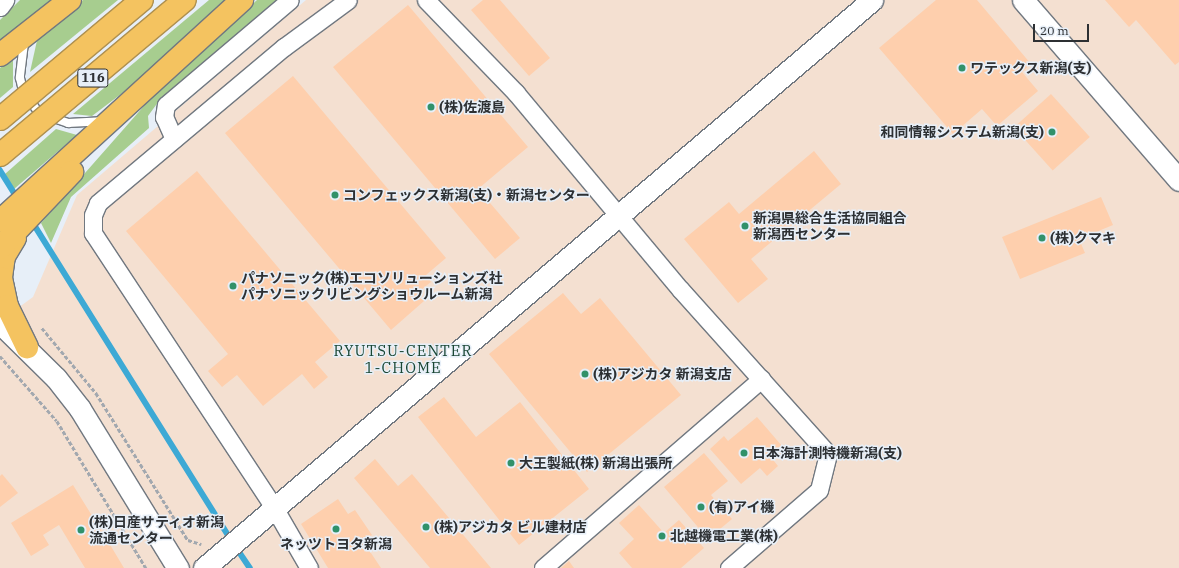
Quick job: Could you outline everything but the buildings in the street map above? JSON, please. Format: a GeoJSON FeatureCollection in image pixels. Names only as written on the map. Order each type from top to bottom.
{"type":"FeatureCollection","features":[{"type":"Feature","properties":{"kind":"highway"},"geometry":{"type":"LineString","coordinates":[[0,55],[70,0]]}},
{"type":"Feature","properties":{"kind":"highway","name":"116"},"geometry":{"type":"LineString","coordinates":[[0,119],[142,0]]}},
{"type":"Feature","properties":{"kind":"highway","name":"116"},"geometry":{"type":"LineString","coordinates":[[0,155],[185,0]]}},
{"type":"Feature","properties":{"kind":"highway"},"geometry":{"type":"LineString","coordinates":[[0,248],[9,223],[44,194],[122,111],[242,0]]}},
{"type":"Feature","properties":{"kind":"highway"},"geometry":{"type":"LineString","coordinates":[[9,223],[1,278],[7,306],[27,347]]}},
{"type":"Feature","properties":{"kind":"street"},"geometry":{"type":"LineString","coordinates":[[0,7],[5,0]]}},
{"type":"Feature","properties":{"kind":"street"},"geometry":{"type":"LineString","coordinates":[[174,139],[164,117],[166,105],[290,0]]}},
{"type":"Feature","properties":{"kind":"street"},"geometry":{"type":"LineString","coordinates":[[309,568],[275,509],[93,233],[98,203],[284,47],[348,0]]}},
{"type":"Feature","properties":{"kind":"street"},"geometry":{"type":"LineString","coordinates":[[426,0],[516,93],[619,215],[828,454],[819,490],[729,568]]}},
{"type":"Feature","properties":{"kind":"street"},"geometry":{"type":"LineString","coordinates":[[204,568],[872,0]]}},
{"type":"Feature","properties":{"kind":"street"},"geometry":{"type":"LineString","coordinates":[[1023,0],[1179,180]]}},
{"type":"Feature","properties":{"kind":"street"},"geometry":{"type":"LineString","coordinates":[[0,323],[27,347],[80,409],[178,568]]}},
{"type":"Feature","properties":{"kind":"street"},"geometry":{"type":"LineString","coordinates":[[543,568],[761,379]]}},
{"type":"Feature","properties":{"kind":"lane"},"geometry":{"type":"LineString","coordinates":[[28,32],[22,51],[20,78],[23,91],[39,113],[54,120],[84,124],[122,111]]}},
{"type":"Feature","properties":{"kind":"path"},"geometry":{"type":"LineString","coordinates":[[38,324],[96,393],[188,540],[204,546]]}},
{"type":"Feature","properties":{"kind":"path"},"geometry":{"type":"LineString","coordinates":[[0,356],[57,421],[146,568]]}},
{"type":"Feature","properties":{"kind":"shaded area"},"geometry":{"type":"Polygon","coordinates":[[[306,0],[1179,0],[1179,568],[0,568],[0,321],[33,297],[77,195],[306,0]]]}},
{"type":"Feature","properties":{"kind":"green space"},"geometry":{"type":"Polygon","coordinates":[[[20,0],[53,0],[0,40],[0,20],[20,0]]]}},
{"type":"Feature","properties":{"kind":"green space"},"geometry":{"type":"Polygon","coordinates":[[[83,0],[118,0],[30,72],[38,36],[83,0]]]}},
{"type":"Feature","properties":{"kind":"green space"},"geometry":{"type":"Polygon","coordinates":[[[209,0],[230,0],[162,63],[92,116],[73,114],[209,0]]]}},
{"type":"Feature","properties":{"kind":"green space"},"geometry":{"type":"Polygon","coordinates":[[[257,0],[278,0],[156,105],[148,116],[149,128],[71,197],[51,243],[41,223],[166,81],[257,0]]]}},
{"type":"Feature","properties":{"kind":"green space"},"geometry":{"type":"Polygon","coordinates":[[[13,57],[13,87],[0,98],[0,68],[13,57]]]}},
{"type":"Feature","properties":{"kind":"green space"},"geometry":{"type":"Polygon","coordinates":[[[56,129],[77,135],[14,189],[5,174],[56,129]]]}},
{"type":"Feature","properties":{"kind":"waterway"},"geometry":{"type":"LineString","coordinates":[[0,170],[18,199]]}},
{"type":"Feature","properties":{"kind":"waterway"},"geometry":{"type":"LineString","coordinates":[[32,221],[231,540]]}},
{"type":"Feature","properties":{"kind":"waterway"},"geometry":{"type":"LineString","coordinates":[[236,547],[250,568]]}},
{"type":"Feature","properties":{"kind":"place","name":"ワテックス新潟(支)"},"geometry":{"type":"Point","coordinates":[962,68]}},
{"type":"Feature","properties":{"kind":"place","name":"(株)佐渡島"},"geometry":{"type":"Point","coordinates":[431,107]}},
{"type":"Feature","properties":{"kind":"place","name":"和同情報システム新潟(支)"},"geometry":{"type":"Point","coordinates":[1052,132]}},
{"type":"Feature","properties":{"kind":"place","name":"コンフェックス新潟(支)・新潟センター"},"geometry":{"type":"Point","coordinates":[335,195]}},
{"type":"Feature","properties":{"kind":"place","name":"新潟県総合生活協同組合 新潟西センター"},"geometry":{"type":"Point","coordinates":[745,226]}},
{"type":"Feature","properties":{"kind":"place","name":"(株)クマキ"},"geometry":{"type":"Point","coordinates":[1042,238]}},
{"type":"Feature","properties":{"kind":"place","name":"パナソニック(株)エコソリューションズ社 パナソニックリビングショウルーム新潟"},"geometry":{"type":"Point","coordinates":[233,286]}},
{"type":"Feature","properties":{"kind":"place","name":"(株)アジカタ 新潟支店"},"geometry":{"type":"Point","coordinates":[585,374]}},
{"type":"Feature","properties":{"kind":"place","name":"日本海計測特機新潟(支)"},"geometry":{"type":"Point","coordinates":[744,453]}},
{"type":"Feature","properties":{"kind":"place","name":"大王製紙(株) 新潟出張所"},"geometry":{"type":"Point","coordinates":[511,463]}},
{"type":"Feature","properties":{"kind":"place","name":"(有)アイ機"},"geometry":{"type":"Point","coordinates":[701,507]}},
{"type":"Feature","properties":{"kind":"place","name":"(株)アジカタ ビル建材店"},"geometry":{"type":"Point","coordinates":[426,527]}},
{"type":"Feature","properties":{"kind":"place","name":"ネッツトヨタ新潟"},"geometry":{"type":"Point","coordinates":[336,529]}},
{"type":"Feature","properties":{"kind":"place","name":"(株)日産サティオ新潟 流通センター"},"geometry":{"type":"Point","coordinates":[81,530]}},
{"type":"Feature","properties":{"kind":"place","name":"北越機電工業(株)"},"geometry":{"type":"Point","coordinates":[662,536]}},
{"type":"Feature","properties":{"kind":"district","name":"RYUTSU-CENTER 1-CHOME"},"geometry":{"type":"Point","coordinates":[403,358]}}]}
